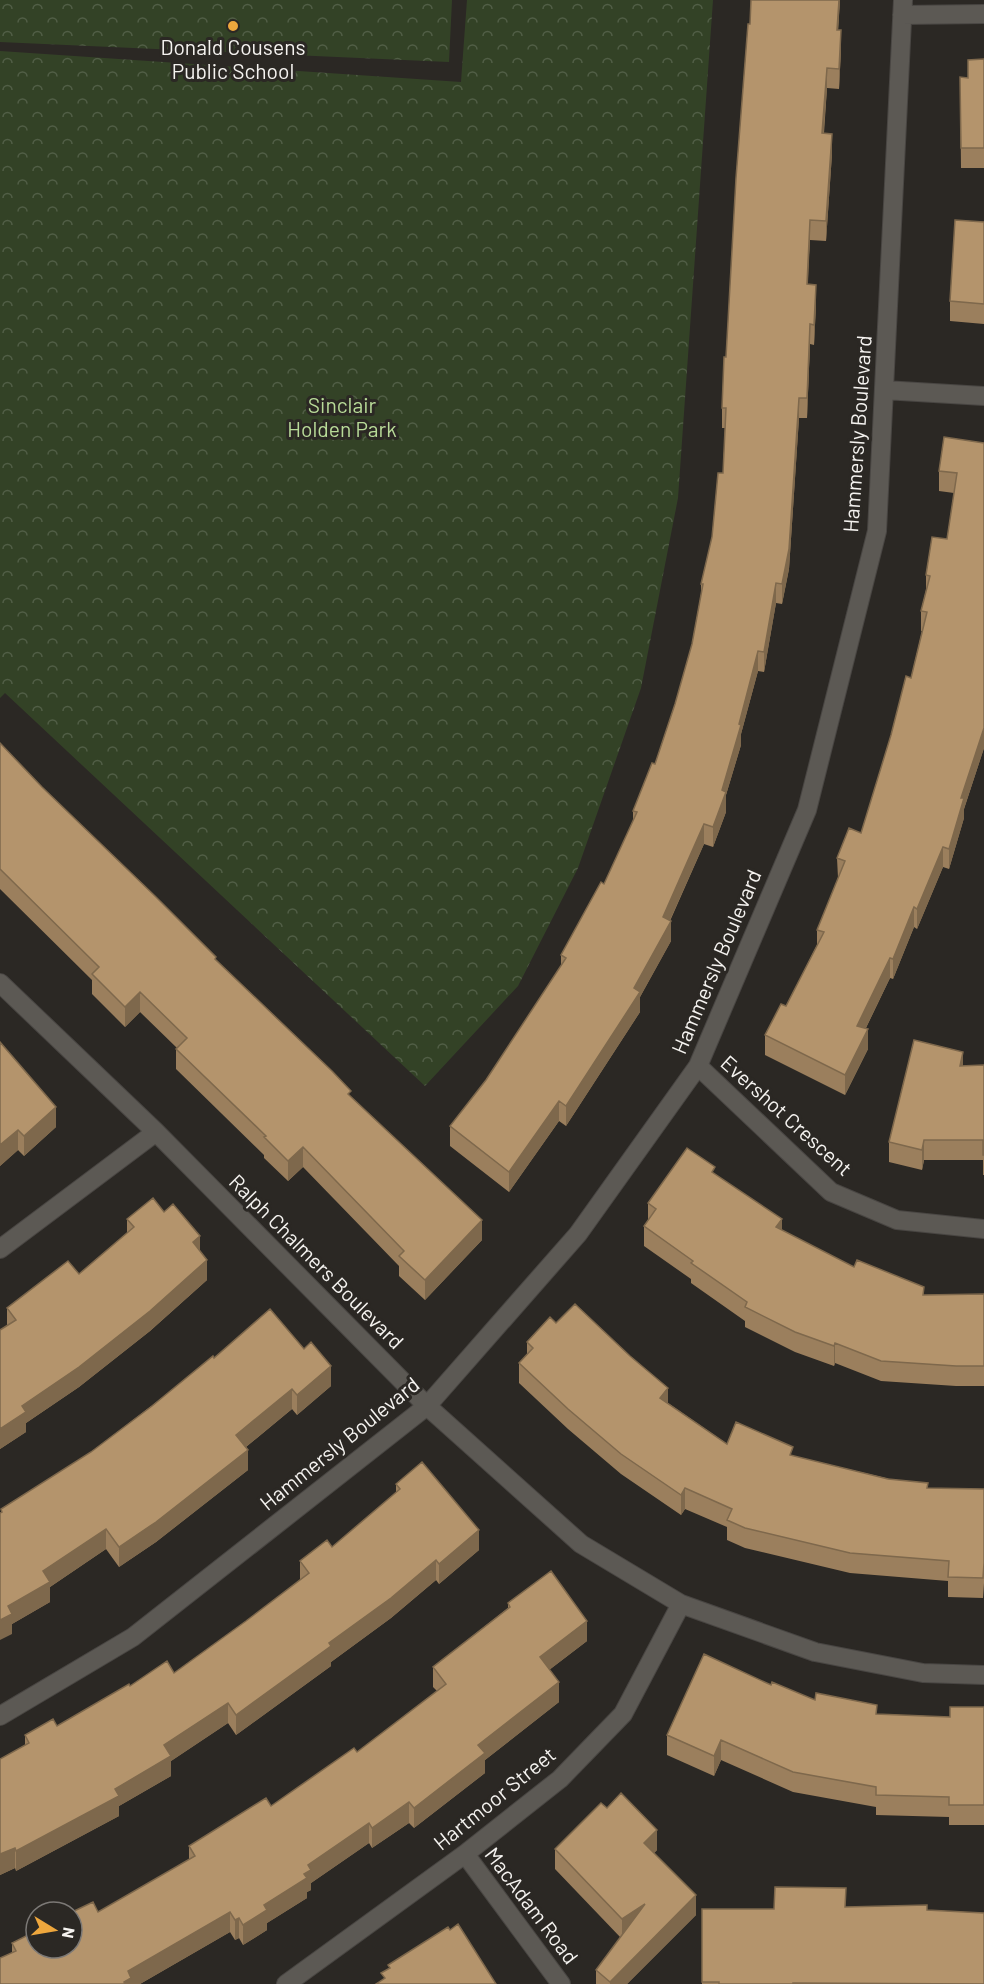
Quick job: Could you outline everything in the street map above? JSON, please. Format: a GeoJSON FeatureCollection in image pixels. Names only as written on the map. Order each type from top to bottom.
{"type":"FeatureCollection","features":[{"type":"Feature","properties":{"kind":"street"},"geometry":{"type":"LineString","coordinates":[[903,8],[984,14]]}},
{"type":"Feature","properties":{"kind":"street","name":"Hammersly Boulevard"},"geometry":{"type":"LineString","coordinates":[[0,1716],[133,1637],[427,1406],[578,1234],[698,1066],[807,810],[877,531],[903,8]]}},
{"type":"Feature","properties":{"kind":"street"},"geometry":{"type":"LineString","coordinates":[[884,390],[984,396]]}},
{"type":"Feature","properties":{"kind":"street","name":"Ralph Chalmers Boulevard"},"geometry":{"type":"LineString","coordinates":[[0,983],[156,1132],[427,1406],[581,1544],[681,1604],[815,1652],[923,1673],[984,1675]]}},
{"type":"Feature","properties":{"kind":"street","name":"Evershot Crescent"},"geometry":{"type":"LineString","coordinates":[[698,1066],[831,1191],[897,1220],[984,1229]]}},
{"type":"Feature","properties":{"kind":"street"},"geometry":{"type":"LineString","coordinates":[[0,1250],[156,1132]]}},
{"type":"Feature","properties":{"kind":"street","name":"Hartmoor Street"},"geometry":{"type":"LineString","coordinates":[[286,1984],[465,1854],[560,1779],[623,1714],[681,1604]]}},
{"type":"Feature","properties":{"kind":"street","name":"MacAdam Road"},"geometry":{"type":"LineString","coordinates":[[465,1854],[561,1984]]}},
{"type":"Feature","properties":{"kind":"green space","name":"Donald Cousens Public School"},"geometry":{"type":"Polygon","coordinates":[[[0,0],[452,0],[449,62],[0,42],[0,0]]]}},
{"type":"Feature","properties":{"kind":"green space","name":"Sinclair Holden Park"},"geometry":{"type":"Polygon","coordinates":[[[467,0],[713,0],[678,498],[641,688],[578,868],[518,986],[425,1086],[5,693],[0,698],[0,51],[461,82],[467,0]]]}},
{"type":"Feature","properties":{"kind":"building"},"geometry":{"type":"Polygon","coordinates":[[[751,0],[839,0],[837,30],[841,30],[839,69],[827,68],[822,133],[832,134],[826,221],[810,220],[807,284],[816,285],[814,325],[810,324],[807,398],[799,398],[789,549],[782,584],[776,583],[764,652],[758,651],[739,724],[741,725],[722,790],[726,792],[713,827],[704,824],[663,917],[671,921],[634,988],[640,992],[566,1106],[559,1101],[509,1172],[450,1126],[486,1080],[566,958],[561,955],[601,882],[604,884],[637,812],[633,811],[652,763],[655,764],[692,644],[703,584],[701,584],[712,537],[718,473],[723,473],[726,408],[722,408],[724,357],[726,357],[736,178],[751,0]]]}},
{"type":"Feature","properties":{"kind":"building"},"geometry":{"type":"Polygon","coordinates":[[[984,59],[984,148],[961,148],[960,77],[968,78],[968,60],[984,59]]]}},
{"type":"Feature","properties":{"kind":"building"},"geometry":{"type":"Polygon","coordinates":[[[955,220],[984,222],[984,304],[950,301],[955,220]]]}},
{"type":"Feature","properties":{"kind":"building"},"geometry":{"type":"Polygon","coordinates":[[[944,437],[984,443],[984,728],[961,798],[964,798],[949,849],[943,847],[917,909],[914,907],[893,959],[890,958],[857,1026],[868,1029],[845,1075],[765,1035],[781,1004],[786,1006],[824,932],[817,930],[845,861],[837,858],[849,828],[861,833],[891,735],[906,676],[911,678],[927,612],[921,611],[930,576],[926,575],[932,537],[947,539],[957,473],[939,471],[944,437]]]}},
{"type":"Feature","properties":{"kind":"building"},"geometry":{"type":"Polygon","coordinates":[[[0,743],[216,957],[215,959],[332,1071],[351,1091],[348,1094],[482,1220],[425,1280],[399,1256],[404,1251],[303,1147],[288,1161],[264,1137],[266,1136],[176,1049],[187,1038],[140,992],[125,1007],[92,974],[99,967],[0,869],[0,743]]]}},
{"type":"Feature","properties":{"kind":"building"},"geometry":{"type":"Polygon","coordinates":[[[914,1040],[963,1052],[960,1066],[984,1065],[984,1155],[983,1140],[924,1140],[922,1150],[889,1142],[914,1040]]]}},
{"type":"Feature","properties":{"kind":"building"},"geometry":{"type":"Polygon","coordinates":[[[0,1042],[56,1107],[24,1136],[18,1130],[0,1145],[0,1042]]]}},
{"type":"Feature","properties":{"kind":"building"},"geometry":{"type":"Polygon","coordinates":[[[687,1148],[715,1167],[712,1172],[782,1219],[776,1227],[854,1267],[857,1260],[924,1287],[923,1295],[984,1294],[984,1366],[881,1361],[835,1343],[834,1346],[795,1332],[745,1307],[747,1302],[691,1263],[693,1261],[644,1226],[656,1209],[648,1203],[687,1148]]]}},
{"type":"Feature","properties":{"kind":"building"},"geometry":{"type":"Polygon","coordinates":[[[153,1198],[164,1212],[173,1204],[200,1236],[193,1242],[207,1260],[150,1311],[79,1367],[22,1406],[26,1412],[0,1429],[0,1330],[16,1320],[7,1308],[68,1261],[79,1274],[134,1227],[127,1219],[153,1198]]]}},
{"type":"Feature","properties":{"kind":"building"},"geometry":{"type":"Polygon","coordinates":[[[575,1304],[668,1388],[660,1398],[727,1444],[736,1422],[793,1447],[790,1455],[888,1479],[928,1483],[927,1488],[984,1489],[983,1578],[948,1577],[949,1561],[850,1553],[745,1528],[727,1520],[732,1509],[685,1488],[681,1495],[621,1454],[519,1363],[533,1348],[527,1342],[550,1317],[556,1323],[575,1304]]]}},
{"type":"Feature","properties":{"kind":"building"},"geometry":{"type":"Polygon","coordinates":[[[270,1309],[304,1349],[311,1342],[331,1366],[297,1395],[292,1389],[236,1435],[248,1450],[156,1522],[119,1547],[106,1529],[43,1571],[50,1582],[8,1606],[12,1614],[0,1620],[1,1509],[91,1452],[213,1356],[214,1358],[270,1309]]]}},
{"type":"Feature","properties":{"kind":"building"},"geometry":{"type":"Polygon","coordinates":[[[422,1462],[479,1530],[439,1564],[436,1560],[391,1598],[329,1643],[331,1646],[236,1715],[228,1703],[164,1745],[171,1756],[115,1789],[119,1796],[16,1851],[15,1848],[0,1854],[0,1759],[29,1743],[25,1735],[53,1719],[57,1726],[129,1684],[130,1686],[167,1661],[174,1673],[309,1573],[300,1561],[327,1540],[332,1547],[400,1489],[396,1484],[422,1462]]]}},
{"type":"Feature","properties":{"kind":"building"},"geometry":{"type":"Polygon","coordinates":[[[551,1571],[587,1621],[540,1657],[559,1682],[478,1745],[485,1753],[414,1808],[409,1802],[372,1828],[369,1823],[308,1865],[311,1870],[304,1874],[307,1878],[264,1905],[267,1910],[243,1925],[239,1918],[235,1920],[230,1912],[128,1971],[131,1978],[124,1982],[125,1984],[0,1984],[0,1958],[16,1951],[12,1943],[24,1937],[24,1960],[84,1960],[84,1906],[93,1902],[98,1912],[195,1856],[189,1846],[266,1798],[271,1806],[354,1748],[357,1752],[446,1684],[433,1667],[510,1607],[508,1603],[551,1571]]]}},
{"type":"Feature","properties":{"kind":"building"},"geometry":{"type":"Polygon","coordinates":[[[704,1654],[771,1685],[772,1682],[815,1700],[816,1693],[877,1705],[876,1714],[950,1717],[950,1707],[984,1707],[984,1805],[949,1805],[949,1797],[876,1795],[876,1787],[793,1772],[721,1740],[714,1756],[667,1735],[704,1654]]]}},
{"type":"Feature","properties":{"kind":"building"},"geometry":{"type":"Polygon","coordinates":[[[621,1793],[657,1830],[644,1843],[696,1895],[610,1982],[596,1970],[645,1904],[622,1919],[555,1849],[601,1803],[607,1808],[621,1793]]]}},
{"type":"Feature","properties":{"kind":"building"},"geometry":{"type":"Polygon","coordinates":[[[775,1887],[846,1888],[845,1907],[927,1905],[927,1910],[984,1913],[984,1984],[719,1984],[719,1982],[702,1982],[702,1909],[774,1909],[775,1887]]]}},
{"type":"Feature","properties":{"kind":"building"},"geometry":{"type":"Polygon","coordinates":[[[458,1924],[496,1984],[376,1984],[385,1978],[381,1973],[390,1968],[388,1965],[448,1927],[450,1930],[458,1924]]]}},
{"type":"Feature","properties":{"kind":"place","name":"Donald Cousens Public School"},"geometry":{"type":"Point","coordinates":[233,26]}}]}
